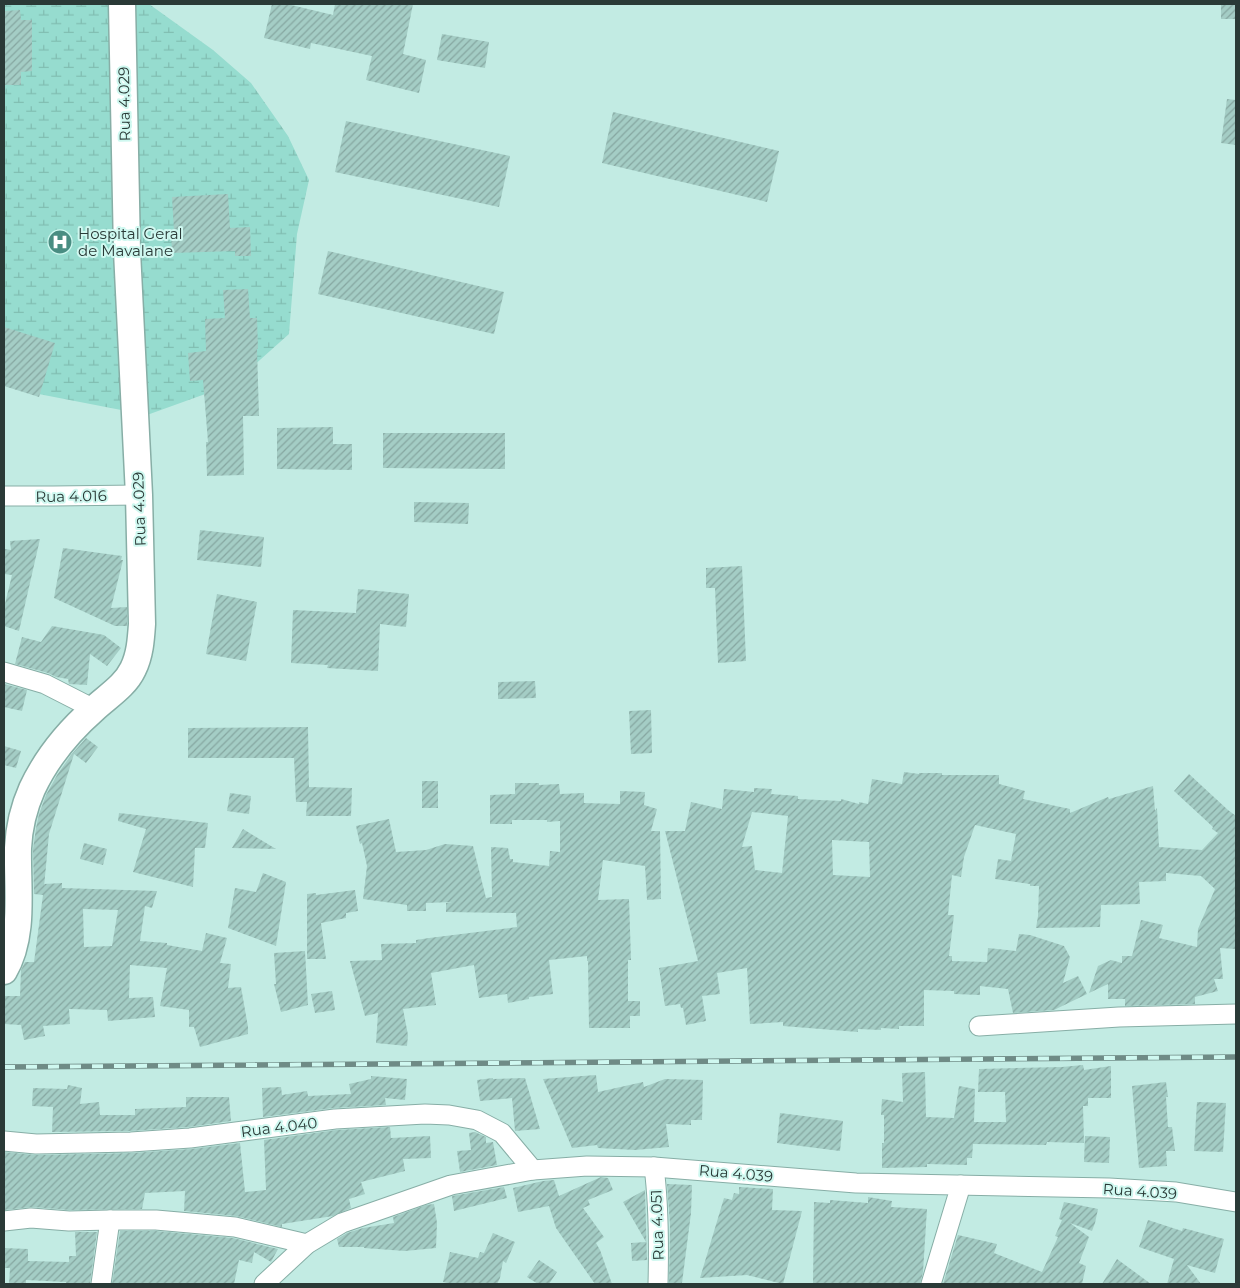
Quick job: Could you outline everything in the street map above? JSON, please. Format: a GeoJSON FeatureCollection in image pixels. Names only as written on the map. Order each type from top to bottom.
{"type":"FeatureCollection","features":[{"type":"Feature","properties":{"kind":"street","name":"Rua 4.029"},"geometry":{"type":"LineString","coordinates":[[4,970],[14,950],[18,920],[18,846],[20,829],[31,792],[42,769],[71,731],[120,687],[133,669],[141,644],[139,495],[127,251],[122,4]]}},
{"type":"Feature","properties":{"kind":"street","name":"Rua 4.016"},"geometry":{"type":"LineString","coordinates":[[4,496],[139,495]]}},
{"type":"Feature","properties":{"kind":"street"},"geometry":{"type":"LineString","coordinates":[[4,672],[45,684],[94,709]]}},
{"type":"Feature","properties":{"kind":"street"},"geometry":{"type":"LineString","coordinates":[[979,1026],[1119,1017],[1236,1014]]}},
{"type":"Feature","properties":{"kind":"street","name":"Rua 4.040"},"geometry":{"type":"LineString","coordinates":[[4,1141],[36,1144],[131,1142],[190,1138],[335,1119],[424,1114],[449,1115],[477,1120],[502,1133],[533,1170]]}},
{"type":"Feature","properties":{"kind":"street","name":"Rua 4.039"},"geometry":{"type":"LineString","coordinates":[[264,1284],[306,1244],[342,1222],[451,1185],[533,1170],[587,1166],[654,1167],[856,1183],[1109,1188],[1176,1192],[1236,1202]]}},
{"type":"Feature","properties":{"kind":"street","name":"Rua 4.051"},"geometry":{"type":"LineString","coordinates":[[654,1167],[659,1223],[658,1284]]}},
{"type":"Feature","properties":{"kind":"street"},"geometry":{"type":"LineString","coordinates":[[931,1284],[962,1185]]}},
{"type":"Feature","properties":{"kind":"street"},"geometry":{"type":"LineString","coordinates":[[4,1221],[31,1218],[69,1221],[156,1220],[235,1227],[306,1244]]}},
{"type":"Feature","properties":{"kind":"street"},"geometry":{"type":"LineString","coordinates":[[101,1284],[110,1220]]}},
{"type":"Feature","properties":{"kind":"green space"},"geometry":{"type":"Polygon","coordinates":[[[4,4],[149,4],[213,50],[251,83],[288,136],[309,180],[297,234],[289,334],[233,384],[147,415],[18,390],[4,380],[4,4]]]}},
{"type":"Feature","properties":{"kind":"building"},"geometry":{"type":"Polygon","coordinates":[[[272,4],[287,4],[333,15],[335,4],[413,4],[403,54],[426,60],[419,93],[366,80],[372,56],[311,43],[310,49],[264,38],[272,4]]]}},
{"type":"Feature","properties":{"kind":"building"},"geometry":{"type":"Polygon","coordinates":[[[1221,4],[1236,4],[1236,19],[1221,19],[1221,4]]]}},
{"type":"Feature","properties":{"kind":"building"},"geometry":{"type":"Polygon","coordinates":[[[20,10],[21,20],[32,20],[32,71],[21,72],[21,85],[4,85],[4,11],[20,10]]]}},
{"type":"Feature","properties":{"kind":"building"},"geometry":{"type":"Polygon","coordinates":[[[442,34],[489,42],[485,68],[437,60],[442,34]]]}},
{"type":"Feature","properties":{"kind":"building"},"geometry":{"type":"Polygon","coordinates":[[[1227,99],[1236,100],[1236,145],[1221,143],[1227,99]]]}},
{"type":"Feature","properties":{"kind":"building"},"geometry":{"type":"Polygon","coordinates":[[[613,112],[779,151],[767,202],[602,163],[613,112]]]}},
{"type":"Feature","properties":{"kind":"building"},"geometry":{"type":"Polygon","coordinates":[[[346,121],[510,156],[499,207],[335,172],[346,121]]]}},
{"type":"Feature","properties":{"kind":"building"},"geometry":{"type":"Polygon","coordinates":[[[228,194],[230,228],[250,227],[251,256],[235,256],[235,251],[172,253],[171,232],[174,231],[172,197],[228,194]]]}},
{"type":"Feature","properties":{"kind":"building"},"geometry":{"type":"Polygon","coordinates":[[[328,251],[504,292],[494,334],[318,294],[328,251]]]}},
{"type":"Feature","properties":{"kind":"building"},"geometry":{"type":"Polygon","coordinates":[[[248,289],[250,318],[257,318],[259,416],[243,416],[244,475],[207,476],[206,442],[208,442],[203,380],[190,381],[188,353],[206,351],[205,319],[225,318],[223,290],[248,289]]]}},
{"type":"Feature","properties":{"kind":"building"},"geometry":{"type":"Polygon","coordinates":[[[4,327],[55,343],[39,397],[4,386],[4,327]]]}},
{"type":"Feature","properties":{"kind":"building"},"geometry":{"type":"Polygon","coordinates":[[[333,427],[333,444],[352,444],[352,470],[277,469],[277,428],[333,427]]]}},
{"type":"Feature","properties":{"kind":"building"},"geometry":{"type":"Polygon","coordinates":[[[383,433],[505,433],[505,469],[383,468],[383,433]]]}},
{"type":"Feature","properties":{"kind":"building"},"geometry":{"type":"Polygon","coordinates":[[[414,502],[469,503],[468,524],[414,522],[414,502]]]}},
{"type":"Feature","properties":{"kind":"building"},"geometry":{"type":"Polygon","coordinates":[[[200,530],[264,537],[261,567],[197,560],[200,530]]]}},
{"type":"Feature","properties":{"kind":"building"},"geometry":{"type":"Polygon","coordinates":[[[40,539],[19,631],[4,626],[4,608],[12,575],[4,574],[5,549],[11,550],[10,541],[40,539]]]}},
{"type":"Feature","properties":{"kind":"building"},"geometry":{"type":"Polygon","coordinates":[[[63,548],[122,556],[121,560],[123,560],[111,608],[127,607],[127,626],[115,626],[54,598],[63,548]]]}},
{"type":"Feature","properties":{"kind":"building"},"geometry":{"type":"Polygon","coordinates":[[[742,566],[746,661],[718,663],[715,588],[706,588],[706,568],[742,566]]]}},
{"type":"Feature","properties":{"kind":"building"},"geometry":{"type":"Polygon","coordinates":[[[358,589],[409,594],[406,627],[380,624],[378,671],[327,668],[328,665],[291,663],[293,610],[356,613],[358,589]]]}},
{"type":"Feature","properties":{"kind":"building"},"geometry":{"type":"Polygon","coordinates":[[[217,594],[257,602],[246,661],[206,654],[217,594]]]}},
{"type":"Feature","properties":{"kind":"building"},"geometry":{"type":"Polygon","coordinates":[[[52,626],[104,635],[121,648],[107,666],[90,654],[87,685],[69,684],[68,679],[15,664],[22,637],[41,642],[52,626]]]}},
{"type":"Feature","properties":{"kind":"building"},"geometry":{"type":"Polygon","coordinates":[[[535,681],[536,698],[498,699],[498,682],[535,681]]]}},
{"type":"Feature","properties":{"kind":"building"},"geometry":{"type":"Polygon","coordinates":[[[4,684],[27,690],[22,711],[4,707],[4,684]]]}},
{"type":"Feature","properties":{"kind":"building"},"geometry":{"type":"Polygon","coordinates":[[[651,710],[652,753],[631,754],[629,711],[651,710]]]}},
{"type":"Feature","properties":{"kind":"building"},"geometry":{"type":"Polygon","coordinates":[[[308,727],[309,789],[309,787],[352,788],[351,816],[306,816],[307,802],[296,802],[294,758],[188,758],[188,728],[308,727]]]}},
{"type":"Feature","properties":{"kind":"building"},"geometry":{"type":"Polygon","coordinates":[[[86,738],[98,747],[86,763],[74,754],[49,834],[44,884],[62,883],[62,888],[157,891],[152,908],[145,906],[140,941],[167,943],[167,945],[202,951],[206,933],[227,938],[220,963],[231,964],[228,988],[241,987],[248,1034],[200,1047],[194,1027],[189,1027],[189,1010],[160,1006],[167,968],[130,965],[129,998],[153,997],[155,1017],[108,1021],[107,1010],[69,1009],[70,1024],[43,1026],[45,1036],[24,1040],[21,1025],[4,1024],[4,996],[20,996],[21,970],[25,962],[34,962],[43,895],[34,894],[33,849],[39,814],[46,795],[57,775],[86,738]],[[83,909],[84,947],[112,946],[118,910],[83,909]]]}},
{"type":"Feature","properties":{"kind":"building"},"geometry":{"type":"Polygon","coordinates":[[[4,746],[21,751],[16,768],[4,765],[4,746]]]}},
{"type":"Feature","properties":{"kind":"building"},"geometry":{"type":"Polygon","coordinates":[[[904,772],[919,774],[942,773],[942,775],[999,775],[999,784],[1025,791],[1023,799],[1070,809],[1070,813],[1108,797],[1109,799],[1153,786],[1155,811],[1157,808],[1159,847],[1202,850],[1218,833],[1174,791],[1189,774],[1236,816],[1236,949],[1220,948],[1223,979],[1214,979],[1218,991],[1195,997],[1195,1004],[1125,1006],[1125,999],[1108,999],[1108,984],[1089,993],[1098,966],[1111,960],[1122,963],[1122,956],[1132,956],[1141,920],[1163,925],[1159,938],[1197,947],[1198,929],[1215,889],[1201,876],[1166,873],[1166,881],[1139,882],[1140,904],[1101,905],[1100,927],[1036,928],[1039,886],[995,879],[998,859],[1011,861],[1016,834],[975,825],[964,857],[961,877],[952,875],[948,915],[954,915],[949,956],[952,956],[952,961],[987,962],[988,948],[1016,951],[1019,934],[1030,935],[1064,946],[1070,957],[1063,983],[1078,976],[1087,994],[1054,1010],[1013,1013],[1008,989],[980,986],[980,995],[954,994],[954,991],[924,990],[924,1026],[899,1026],[899,1029],[881,1028],[881,1030],[858,1029],[858,1032],[783,1026],[783,1022],[750,1024],[747,968],[717,973],[720,994],[702,996],[706,1021],[686,1025],[683,1008],[681,1008],[680,1004],[665,1006],[659,968],[698,961],[665,831],[685,831],[691,802],[722,809],[724,789],[754,792],[754,788],[772,789],[771,794],[798,796],[798,799],[841,801],[841,799],[859,804],[859,802],[868,804],[872,779],[902,784],[904,772]],[[752,812],[742,847],[752,846],[755,870],[782,873],[788,816],[752,812]],[[832,840],[833,875],[870,877],[869,842],[832,840]]]}},
{"type":"Feature","properties":{"kind":"building"},"geometry":{"type":"Polygon","coordinates":[[[422,781],[438,781],[438,808],[422,808],[422,781]]]}},
{"type":"Feature","properties":{"kind":"building"},"geometry":{"type":"Polygon","coordinates":[[[515,783],[559,784],[560,794],[584,793],[584,803],[620,804],[620,791],[645,792],[644,805],[657,809],[651,831],[660,831],[661,899],[647,900],[645,866],[603,860],[598,900],[629,899],[631,960],[628,960],[628,1001],[640,1001],[640,1016],[630,1016],[630,1028],[589,1028],[587,956],[549,960],[553,994],[529,997],[529,999],[508,1003],[507,994],[479,998],[474,965],[431,973],[436,1005],[403,1009],[408,1035],[407,1046],[376,1043],[378,1013],[365,1016],[350,961],[382,960],[381,944],[416,943],[416,940],[517,927],[516,913],[446,912],[446,903],[452,902],[426,903],[426,911],[407,911],[407,905],[363,899],[367,866],[356,826],[389,819],[396,852],[426,850],[445,844],[473,846],[486,898],[492,897],[491,847],[508,848],[510,859],[513,859],[513,862],[549,866],[550,851],[560,852],[560,821],[512,820],[512,824],[490,824],[490,795],[515,794],[515,783]]]}},
{"type":"Feature","properties":{"kind":"building"},"geometry":{"type":"Polygon","coordinates":[[[230,793],[251,796],[249,814],[227,811],[230,793]]]}},
{"type":"Feature","properties":{"kind":"building"},"geometry":{"type":"Polygon","coordinates":[[[119,813],[208,823],[205,848],[195,848],[193,887],[133,872],[146,829],[118,821],[119,813]]]}},
{"type":"Feature","properties":{"kind":"building"},"geometry":{"type":"Polygon","coordinates":[[[243,829],[276,849],[232,848],[243,829]]]}},
{"type":"Feature","properties":{"kind":"building"},"geometry":{"type":"Polygon","coordinates":[[[84,843],[107,849],[103,865],[80,859],[84,843]]]}},
{"type":"Feature","properties":{"kind":"building"},"geometry":{"type":"Polygon","coordinates":[[[263,873],[286,882],[276,946],[228,928],[235,888],[256,892],[263,873]]]}},
{"type":"Feature","properties":{"kind":"building"},"geometry":{"type":"Polygon","coordinates":[[[355,890],[358,911],[346,913],[346,918],[321,923],[326,959],[307,959],[307,894],[316,893],[316,895],[355,890]]]}},
{"type":"Feature","properties":{"kind":"building"},"geometry":{"type":"Polygon","coordinates":[[[305,951],[308,1005],[281,1012],[274,984],[276,984],[274,953],[305,951]]]}},
{"type":"Feature","properties":{"kind":"building"},"geometry":{"type":"Polygon","coordinates":[[[332,991],[335,1010],[315,1013],[311,994],[332,991]]]}},
{"type":"Feature","properties":{"kind":"building"},"geometry":{"type":"Polygon","coordinates":[[[1083,1065],[1084,1070],[1111,1066],[1111,1098],[1088,1098],[1088,1106],[1083,1106],[1084,1143],[1047,1142],[1046,1145],[973,1144],[972,1158],[967,1158],[967,1165],[927,1164],[927,1167],[882,1168],[884,1115],[881,1115],[882,1099],[903,1102],[902,1073],[925,1072],[926,1117],[954,1118],[959,1086],[975,1089],[974,1122],[1006,1122],[1005,1092],[978,1092],[979,1069],[1083,1065]]]}},
{"type":"Feature","properties":{"kind":"building"},"geometry":{"type":"Polygon","coordinates":[[[596,1075],[598,1092],[643,1082],[644,1087],[665,1079],[703,1080],[702,1120],[691,1120],[691,1125],[666,1124],[669,1147],[635,1150],[598,1148],[597,1145],[572,1148],[543,1079],[596,1075]]]}},
{"type":"Feature","properties":{"kind":"building"},"geometry":{"type":"Polygon","coordinates":[[[371,1076],[407,1079],[405,1100],[385,1098],[386,1105],[334,1108],[263,1117],[262,1088],[281,1087],[282,1095],[307,1091],[308,1096],[351,1094],[349,1084],[371,1079],[371,1076]]]}},
{"type":"Feature","properties":{"kind":"building"},"geometry":{"type":"Polygon","coordinates":[[[525,1078],[540,1129],[515,1131],[512,1098],[480,1101],[477,1080],[525,1078]]]}},
{"type":"Feature","properties":{"kind":"building"},"geometry":{"type":"Polygon","coordinates":[[[1166,1082],[1168,1127],[1172,1127],[1175,1151],[1166,1151],[1167,1166],[1139,1168],[1132,1086],[1166,1082]]]}},
{"type":"Feature","properties":{"kind":"building"},"geometry":{"type":"Polygon","coordinates":[[[68,1085],[82,1088],[80,1104],[99,1102],[100,1115],[135,1115],[135,1109],[186,1107],[186,1097],[229,1097],[231,1121],[189,1127],[130,1131],[52,1132],[53,1107],[32,1106],[33,1088],[67,1089],[68,1085]]]}},
{"type":"Feature","properties":{"kind":"building"},"geometry":{"type":"Polygon","coordinates":[[[1197,1102],[1226,1103],[1223,1152],[1194,1151],[1197,1102]]]}},
{"type":"Feature","properties":{"kind":"building"},"geometry":{"type":"Polygon","coordinates":[[[780,1113],[843,1121],[840,1151],[777,1143],[780,1113]]]}},
{"type":"Feature","properties":{"kind":"building"},"geometry":{"type":"Polygon","coordinates":[[[390,1127],[391,1138],[430,1136],[431,1158],[403,1159],[405,1171],[361,1182],[365,1194],[349,1199],[351,1208],[333,1216],[282,1224],[282,1227],[236,1216],[184,1211],[185,1191],[145,1193],[142,1209],[69,1210],[32,1207],[4,1210],[4,1152],[36,1155],[131,1153],[240,1143],[245,1192],[266,1190],[264,1140],[336,1130],[390,1127]]]}},
{"type":"Feature","properties":{"kind":"building"},"geometry":{"type":"Polygon","coordinates":[[[475,1132],[486,1137],[486,1143],[493,1142],[497,1165],[460,1172],[457,1151],[471,1150],[469,1133],[475,1132]]]}},
{"type":"Feature","properties":{"kind":"building"},"geometry":{"type":"Polygon","coordinates":[[[1085,1136],[1110,1137],[1109,1163],[1084,1162],[1085,1136]]]}},
{"type":"Feature","properties":{"kind":"building"},"geometry":{"type":"Polygon","coordinates":[[[601,1177],[608,1178],[613,1190],[588,1200],[590,1205],[583,1208],[604,1237],[596,1243],[612,1284],[595,1284],[556,1228],[549,1206],[518,1212],[513,1188],[554,1180],[559,1196],[601,1177]]]}},
{"type":"Feature","properties":{"kind":"building"},"geometry":{"type":"Polygon","coordinates":[[[667,1184],[692,1185],[691,1213],[682,1283],[669,1283],[670,1225],[667,1184]]]}},
{"type":"Feature","properties":{"kind":"building"},"geometry":{"type":"Polygon","coordinates":[[[504,1187],[507,1198],[454,1211],[452,1196],[504,1187]]]}},
{"type":"Feature","properties":{"kind":"building"},"geometry":{"type":"Polygon","coordinates":[[[739,1187],[773,1189],[772,1210],[802,1211],[783,1284],[747,1275],[700,1278],[724,1198],[732,1200],[734,1193],[739,1194],[739,1187]]]}},
{"type":"Feature","properties":{"kind":"building"},"geometry":{"type":"Polygon","coordinates":[[[645,1190],[647,1260],[632,1261],[631,1243],[646,1242],[623,1202],[645,1190]]]}},
{"type":"Feature","properties":{"kind":"building"},"geometry":{"type":"Polygon","coordinates":[[[868,1197],[892,1201],[891,1207],[927,1209],[923,1272],[920,1284],[813,1284],[814,1202],[830,1203],[830,1200],[868,1203],[868,1197]]]}},
{"type":"Feature","properties":{"kind":"building"},"geometry":{"type":"Polygon","coordinates":[[[1064,1202],[1098,1209],[1092,1231],[1070,1223],[1089,1237],[1079,1263],[1086,1266],[1082,1284],[943,1284],[958,1235],[997,1244],[994,1253],[1042,1272],[1058,1237],[1055,1236],[1062,1220],[1059,1219],[1064,1202]]]}},
{"type":"Feature","properties":{"kind":"building"},"geometry":{"type":"Polygon","coordinates":[[[434,1204],[437,1223],[436,1248],[405,1251],[364,1247],[339,1247],[337,1239],[347,1233],[363,1228],[394,1223],[393,1217],[434,1204]]]}},
{"type":"Feature","properties":{"kind":"building"},"geometry":{"type":"Polygon","coordinates":[[[1148,1220],[1182,1231],[1183,1228],[1224,1239],[1215,1273],[1187,1265],[1201,1284],[1167,1284],[1174,1259],[1139,1247],[1148,1220]]]}},
{"type":"Feature","properties":{"kind":"building"},"geometry":{"type":"Polygon","coordinates":[[[120,1231],[156,1231],[233,1238],[278,1249],[271,1262],[254,1252],[252,1263],[239,1260],[234,1284],[112,1284],[120,1231]]]}},
{"type":"Feature","properties":{"kind":"building"},"geometry":{"type":"Polygon","coordinates":[[[75,1232],[97,1232],[90,1284],[26,1280],[26,1284],[9,1284],[10,1268],[4,1268],[4,1248],[28,1249],[28,1261],[69,1262],[69,1256],[76,1256],[75,1232]]]}},
{"type":"Feature","properties":{"kind":"building"},"geometry":{"type":"Polygon","coordinates":[[[493,1233],[515,1242],[506,1263],[503,1261],[497,1284],[451,1284],[443,1282],[450,1252],[478,1258],[480,1252],[484,1253],[493,1233]]]}},
{"type":"Feature","properties":{"kind":"building"},"geometry":{"type":"Polygon","coordinates":[[[1117,1259],[1151,1284],[1102,1284],[1117,1259]]]}},
{"type":"Feature","properties":{"kind":"building"},"geometry":{"type":"Polygon","coordinates":[[[539,1260],[557,1272],[549,1284],[538,1284],[527,1277],[539,1260]]]}},
{"type":"Feature","properties":{"kind":"railway"},"geometry":{"type":"LineString","coordinates":[[4,1067],[1236,1057]]}},
{"type":"Feature","properties":{"kind":"place","name":"Hospital Geral de Mavalane"},"geometry":{"type":"Point","coordinates":[60,242]}}]}
